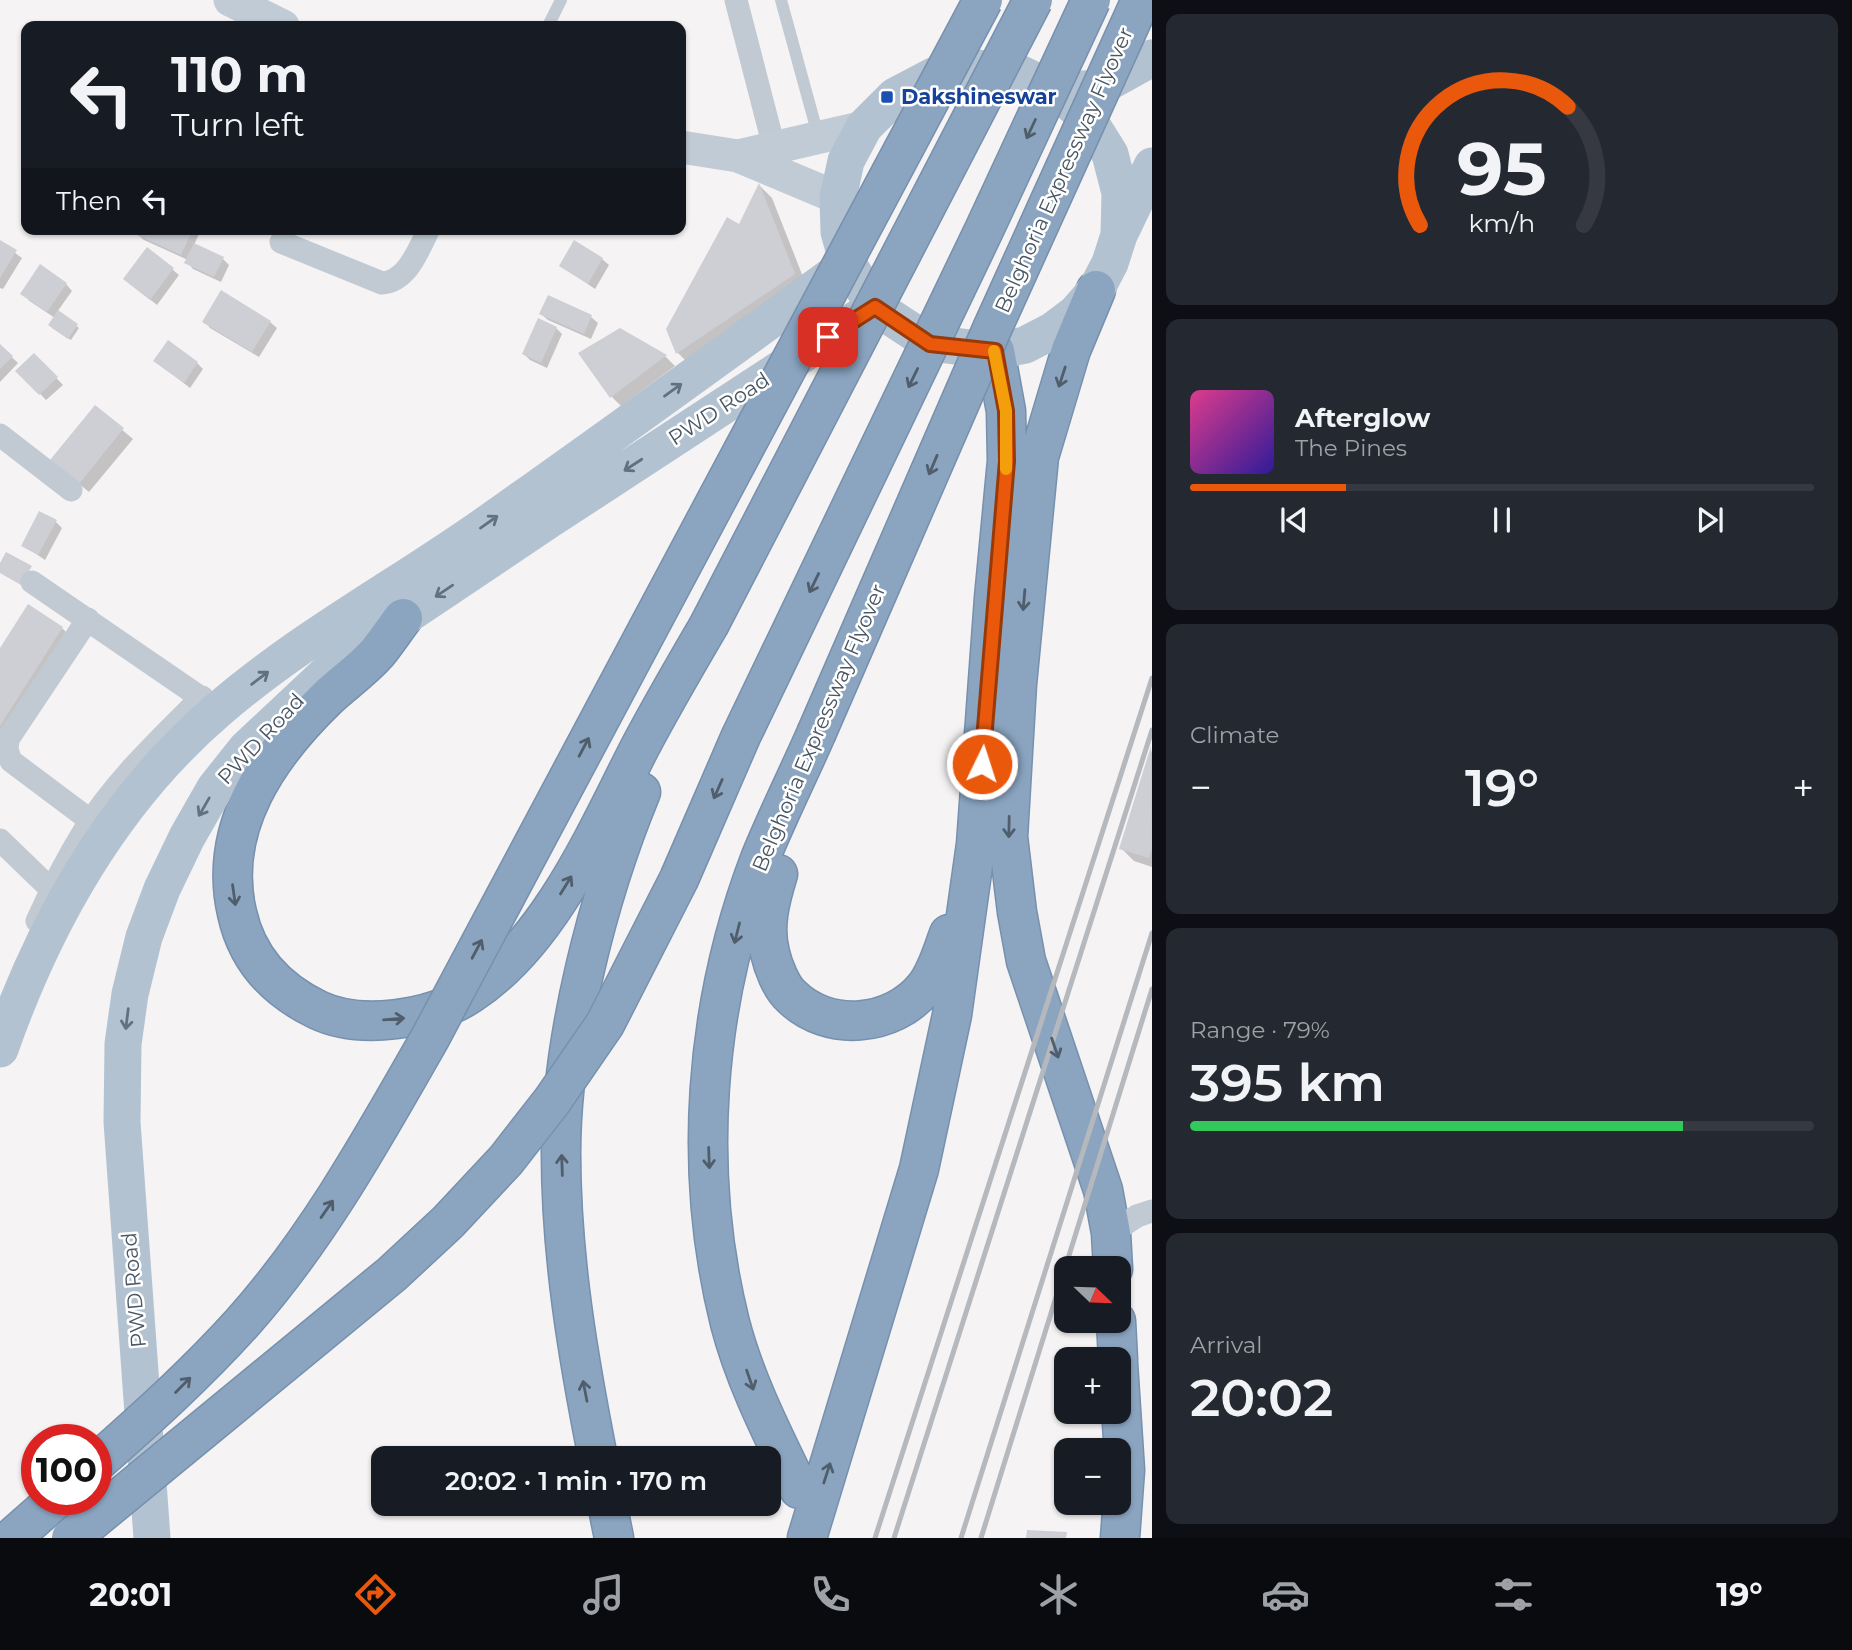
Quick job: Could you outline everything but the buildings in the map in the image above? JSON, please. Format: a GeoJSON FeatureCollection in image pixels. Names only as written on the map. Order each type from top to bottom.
{"type":"FeatureCollection","features":[{"type":"Feature","properties":{"kind":"highway"},"geometry":{"type":"LineString","coordinates":[[112,1449],[172,1396],[244,1321],[291,1261],[382,1123],[430,1038],[983,0]]}},
{"type":"Feature","properties":{"kind":"highway"},"geometry":{"type":"LineString","coordinates":[[403,618],[377,653],[322,704],[274,757],[250,800],[234,851],[232,880],[241,929],[262,969],[297,999],[337,1017],[383,1020],[413,1017],[469,995],[499,970],[526,942],[560,895],[594,839],[664,701],[709,625],[1033,0]]}},
{"type":"Feature","properties":{"kind":"highway"},"geometry":{"type":"LineString","coordinates":[[71,1538],[391,1275],[448,1222],[513,1150],[552,1101],[605,1024],[678,879],[741,736],[984,230],[1091,0]]}},
{"type":"Feature","properties":{"kind":"highway","name":"Belghoria Expressway Flyover"},"geometry":{"type":"LineString","coordinates":[[799,1489],[757,1400],[730,1324],[711,1224],[708,1120],[717,1014],[740,919],[761,859],[992,329],[1141,0]]}},
{"type":"Feature","properties":{"kind":"highway"},"geometry":{"type":"LineString","coordinates":[[1096,290],[1071,351],[1039,457],[1017,684],[1008,837],[1026,961],[1103,1190],[1112,1251]]}},
{"type":"Feature","properties":{"kind":"highway"},"geometry":{"type":"LineString","coordinates":[[807,1538],[919,1169],[952,1015],[976,844],[1007,461],[1006,411],[995,351]]}},
{"type":"Feature","properties":{"kind":"highway"},"geometry":{"type":"LineString","coordinates":[[596,1446],[569,1290],[563,1217],[561,1150],[568,1064],[586,970],[607,889],[636,805],[709,625]]}},
{"type":"Feature","properties":{"kind":"highway"},"geometry":{"type":"LineString","coordinates":[[816,733],[767,920],[770,955],[789,995],[803,1006],[826,1017],[851,1021],[884,1016],[912,1000],[934,975],[955,917],[976,844]]}},
{"type":"Feature","properties":{"kind":"highway"},"geometry":{"type":"LineString","coordinates":[[1120,1538],[1125,1470],[1122,1424]]}},
{"type":"Feature","properties":{"kind":"highway"},"geometry":{"type":"LineString","coordinates":[[12,1538],[38,1515]]}},
{"type":"Feature","properties":{"kind":"highway"},"geometry":{"type":"LineString","coordinates":[[610,1516],[614,1538]]}},
{"type":"Feature","properties":{"kind":"main road"},"geometry":{"type":"LineString","coordinates":[[1058,92],[1098,88],[1152,58]]}},
{"type":"Feature","properties":{"kind":"main road"},"geometry":{"type":"LineString","coordinates":[[1118,235],[1120,194],[1110,154],[1088,119],[1058,92],[1019,74],[976,68],[933,76],[895,96],[864,127],[846,161],[838,198],[839,232],[848,264],[875,307],[930,344],[995,351],[1025,345],[1052,331],[1076,313],[1096,290],[1110,263],[1118,235],[1152,166]]}},
{"type":"Feature","properties":{"kind":"main road","name":"PWD Road"},"geometry":{"type":"LineString","coordinates":[[0,1049],[32,970],[58,895],[210,704],[483,527],[848,264]]}},
{"type":"Feature","properties":{"kind":"main road","name":"PWD Road"},"geometry":{"type":"LineString","coordinates":[[152,1538],[122,1122],[123,1044],[130,994],[144,937],[162,888],[215,788],[246,749],[325,675],[403,618],[875,307]]}},
{"type":"Feature","properties":{"kind":"street"},"geometry":{"type":"LineString","coordinates":[[230,0],[269,14]]}},
{"type":"Feature","properties":{"kind":"street"},"geometry":{"type":"LineString","coordinates":[[736,0],[773,159]]}},
{"type":"Feature","properties":{"kind":"street"},"geometry":{"type":"LineString","coordinates":[[773,159],[818,138],[864,127]]}},
{"type":"Feature","properties":{"kind":"street"},"geometry":{"type":"LineString","coordinates":[[686,148],[773,159],[838,198]]}},
{"type":"Feature","properties":{"kind":"street"},"geometry":{"type":"LineString","coordinates":[[281,242],[382,283],[393,282],[401,276],[425,235]]}},
{"type":"Feature","properties":{"kind":"street"},"geometry":{"type":"LineString","coordinates":[[0,435],[71,490]]}},
{"type":"Feature","properties":{"kind":"street"},"geometry":{"type":"LineString","coordinates":[[0,1002],[58,895],[92,821],[145,753],[210,704],[32,582]]}},
{"type":"Feature","properties":{"kind":"street"},"geometry":{"type":"LineString","coordinates":[[88,619],[8,739],[6,750],[10,761],[92,821]]}},
{"type":"Feature","properties":{"kind":"street"},"geometry":{"type":"LineString","coordinates":[[0,840],[58,895]]}},
{"type":"Feature","properties":{"kind":"street"},"geometry":{"type":"LineString","coordinates":[[1112,1251],[1137,1216],[1152,1212]]}},
{"type":"Feature","properties":{"kind":"lane"},"geometry":{"type":"LineString","coordinates":[[550,21],[561,0]]}},
{"type":"Feature","properties":{"kind":"lane"},"geometry":{"type":"LineString","coordinates":[[781,0],[818,138]]}},
{"type":"Feature","properties":{"kind":"railway"},"geometry":{"type":"LineString","coordinates":[[875,1538],[1152,678]]}},
{"type":"Feature","properties":{"kind":"railway"},"geometry":{"type":"LineString","coordinates":[[894,1538],[1152,730]]}},
{"type":"Feature","properties":{"kind":"railway"},"geometry":{"type":"LineString","coordinates":[[961,1538],[1152,933]]}},
{"type":"Feature","properties":{"kind":"railway"},"geometry":{"type":"LineString","coordinates":[[981,1538],[1152,989]]}},
{"type":"Feature","properties":{"kind":"slow traffic"},"geometry":{"type":"LineString","coordinates":[[994,351],[1006,411],[1006,469]]}},
{"type":"Feature","properties":{"kind":"place","name":"Dakshineswar"},"geometry":{"type":"Point","coordinates":[887,97]}},
{"type":"Feature","properties":{"kind":"route"},"geometry":{"type":"LineString","coordinates":[[828,337],[875,307],[930,344],[995,351],[1006,411],[1007,461],[982,764]]}}]}
